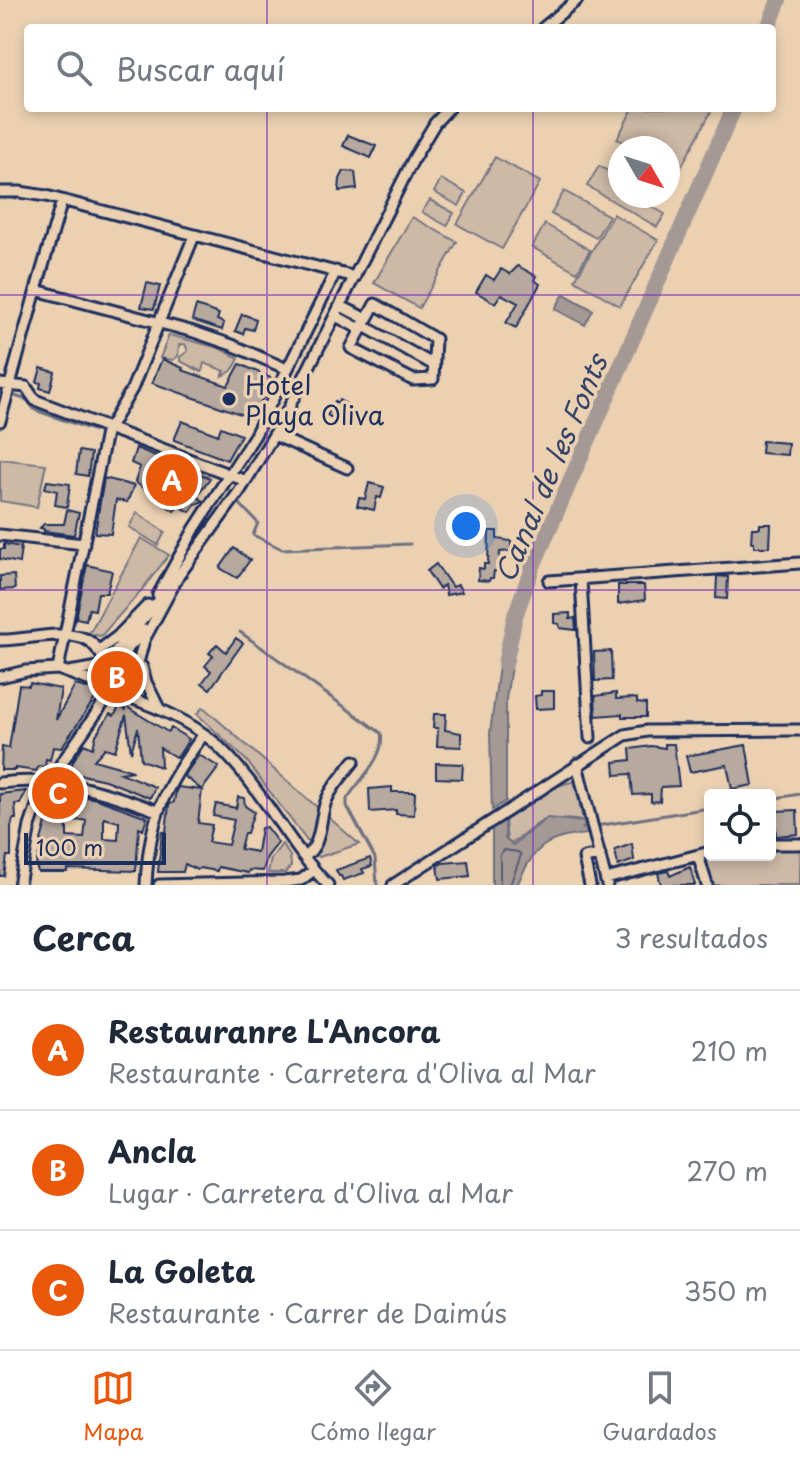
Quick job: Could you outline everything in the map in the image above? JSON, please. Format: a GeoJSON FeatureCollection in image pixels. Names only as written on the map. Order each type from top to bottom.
{"type":"FeatureCollection","features":[{"type":"Feature","properties":{"kind":"street"},"geometry":{"type":"LineString","coordinates":[[548,24],[577,0]]}},
{"type":"Feature","properties":{"kind":"street"},"geometry":{"type":"LineString","coordinates":[[96,683],[104,663],[177,578],[272,438],[414,158],[445,112]]}},
{"type":"Feature","properties":{"kind":"street"},"geometry":{"type":"LineString","coordinates":[[0,192],[32,193],[355,277]]}},
{"type":"Feature","properties":{"kind":"street"},"geometry":{"type":"LineString","coordinates":[[0,421],[5,385],[62,201]]}},
{"type":"Feature","properties":{"kind":"street"},"geometry":{"type":"LineString","coordinates":[[62,671],[107,430],[132,389],[194,236]]}},
{"type":"Feature","properties":{"kind":"street"},"geometry":{"type":"LineString","coordinates":[[158,595],[195,528],[255,435],[336,271]]}},
{"type":"Feature","properties":{"kind":"street"},"geometry":{"type":"LineString","coordinates":[[36,290],[232,345],[287,369]]}},
{"type":"Feature","properties":{"kind":"street"},"geometry":{"type":"LineString","coordinates":[[375,304],[435,339],[433,379],[413,380],[351,348],[363,324],[375,304]]}},
{"type":"Feature","properties":{"kind":"street"},"geometry":{"type":"LineString","coordinates":[[341,306],[363,324],[434,365]]}},
{"type":"Feature","properties":{"kind":"street"},"geometry":{"type":"LineString","coordinates":[[336,316],[363,324]]}},
{"type":"Feature","properties":{"kind":"street"},"geometry":{"type":"LineString","coordinates":[[5,385],[26,387],[35,400],[107,430],[230,474],[243,485]]}},
{"type":"Feature","properties":{"kind":"street"},"geometry":{"type":"LineString","coordinates":[[255,435],[272,438],[347,468]]}},
{"type":"Feature","properties":{"kind":"street"},"geometry":{"type":"LineString","coordinates":[[0,535],[84,544]]}},
{"type":"Feature","properties":{"kind":"street"},"geometry":{"type":"LineString","coordinates":[[549,581],[800,563]]}},
{"type":"Feature","properties":{"kind":"street"},"geometry":{"type":"LineString","coordinates":[[98,651],[118,636],[177,578]]}},
{"type":"Feature","properties":{"kind":"street"},"geometry":{"type":"LineString","coordinates":[[159,708],[137,682],[136,671],[141,647],[177,578]]}},
{"type":"Feature","properties":{"kind":"street"},"geometry":{"type":"LineString","coordinates":[[581,580],[590,738]]}},
{"type":"Feature","properties":{"kind":"street"},"geometry":{"type":"LineString","coordinates":[[0,677],[26,671],[62,671],[119,658],[159,612]]}},
{"type":"Feature","properties":{"kind":"street"},"geometry":{"type":"LineString","coordinates":[[159,612],[142,664],[146,682],[159,708]]}},
{"type":"Feature","properties":{"kind":"street"},"geometry":{"type":"LineString","coordinates":[[0,640],[30,636],[87,639],[104,663]]}},
{"type":"Feature","properties":{"kind":"street"},"geometry":{"type":"LineString","coordinates":[[119,658],[136,671]]}},
{"type":"Feature","properties":{"kind":"street"},"geometry":{"type":"LineString","coordinates":[[62,671],[96,683],[107,698],[117,700],[128,697],[159,708],[204,734],[236,766],[328,885]]}},
{"type":"Feature","properties":{"kind":"street"},"geometry":{"type":"LineString","coordinates":[[128,697],[137,682]]}},
{"type":"Feature","properties":{"kind":"street"},"geometry":{"type":"LineString","coordinates":[[19,885],[30,826],[38,802],[49,780],[107,698]]}},
{"type":"Feature","properties":{"kind":"street"},"geometry":{"type":"LineString","coordinates":[[393,885],[577,764],[631,733],[800,730]]}},
{"type":"Feature","properties":{"kind":"street"},"geometry":{"type":"LineString","coordinates":[[146,885],[148,848],[157,811],[178,770],[204,734]]}},
{"type":"Feature","properties":{"kind":"street"},"geometry":{"type":"LineString","coordinates":[[304,857],[318,840],[327,799],[354,761]]}},
{"type":"Feature","properties":{"kind":"street"},"geometry":{"type":"LineString","coordinates":[[577,764],[607,882],[704,854]]}},
{"type":"Feature","properties":{"kind":"street"},"geometry":{"type":"LineString","coordinates":[[0,783],[49,780],[103,792],[157,811]]}},
{"type":"Feature","properties":{"kind":"street"},"geometry":{"type":"LineString","coordinates":[[776,844],[800,844]]}},
{"type":"Feature","properties":{"kind":"street"},"geometry":{"type":"LineString","coordinates":[[590,885],[584,858],[600,855]]}},
{"type":"Feature","properties":{"kind":"street"},"geometry":{"type":"LineString","coordinates":[[698,855],[707,885]]}},
{"type":"Feature","properties":{"kind":"street"},"geometry":{"type":"LineString","coordinates":[[159,885],[297,880],[314,870]]}},
{"type":"Feature","properties":{"kind":"shaded area"},"geometry":{"type":"Polygon","coordinates":[[[631,112],[711,112],[680,169],[680,136],[619,136],[631,112]]]}},
{"type":"Feature","properties":{"kind":"shaded area"},"geometry":{"type":"Polygon","coordinates":[[[495,157],[540,182],[502,249],[457,224],[495,157]]]}},
{"type":"Feature","properties":{"kind":"shaded area"},"geometry":{"type":"Polygon","coordinates":[[[599,166],[608,171],[608,198],[587,186],[599,166]]]}},
{"type":"Feature","properties":{"kind":"shaded area"},"geometry":{"type":"Polygon","coordinates":[[[441,179],[466,193],[459,206],[434,192],[441,179]]]}},
{"type":"Feature","properties":{"kind":"shaded area"},"geometry":{"type":"Polygon","coordinates":[[[564,191],[609,216],[596,238],[551,214],[564,191]]]}},
{"type":"Feature","properties":{"kind":"shaded area"},"geometry":{"type":"Polygon","coordinates":[[[430,200],[454,213],[447,226],[422,212],[430,200]]]}},
{"type":"Feature","properties":{"kind":"shaded area"},"geometry":{"type":"Polygon","coordinates":[[[625,208],[654,208],[665,214],[657,227],[625,208]]]}},
{"type":"Feature","properties":{"kind":"shaded area"},"geometry":{"type":"Polygon","coordinates":[[[613,214],[658,240],[620,306],[575,280],[613,214]]]}},
{"type":"Feature","properties":{"kind":"shaded area"},"geometry":{"type":"Polygon","coordinates":[[[412,217],[457,242],[419,308],[374,283],[412,217]]]}},
{"type":"Feature","properties":{"kind":"shaded area"},"geometry":{"type":"Polygon","coordinates":[[[545,224],[590,250],[577,272],[532,247],[545,224]]]}},
{"type":"Feature","properties":{"kind":"shaded area"},"geometry":{"type":"Polygon","coordinates":[[[169,335],[219,348],[239,358],[225,375],[222,376],[225,371],[204,363],[202,372],[180,361],[180,357],[188,351],[185,344],[179,345],[178,356],[173,360],[160,358],[169,335]]]}},
{"type":"Feature","properties":{"kind":"shaded area"},"geometry":{"type":"Polygon","coordinates":[[[0,459],[46,464],[37,507],[0,501],[0,459]]]}},
{"type":"Feature","properties":{"kind":"shaded area"},"geometry":{"type":"Polygon","coordinates":[[[137,513],[165,532],[158,545],[129,527],[137,513]]]}},
{"type":"Feature","properties":{"kind":"shaded area"},"geometry":{"type":"Polygon","coordinates":[[[141,538],[169,555],[101,636],[89,634],[141,538]]]}},
{"type":"Feature","properties":{"kind":"shaded area"},"geometry":{"type":"Polygon","coordinates":[[[203,707],[359,844],[319,857],[246,760],[197,714],[203,707]]]}},
{"type":"Feature","properties":{"kind":"shaded area"},"geometry":{"type":"Polygon","coordinates":[[[575,781],[583,821],[550,819],[537,824],[511,844],[507,841],[505,820],[557,786],[575,781]]]}},
{"type":"Feature","properties":{"kind":"shaded area"},"geometry":{"type":"Polygon","coordinates":[[[282,844],[290,856],[291,866],[285,873],[268,873],[271,859],[282,844]]]}},
{"type":"Feature","properties":{"kind":"shaded area"},"geometry":{"type":"Polygon","coordinates":[[[776,846],[800,846],[800,885],[710,885],[703,858],[704,861],[776,861],[776,846]]]}},
{"type":"Feature","properties":{"kind":"water"},"geometry":{"type":"Polygon","coordinates":[[[564,294],[593,310],[585,325],[555,309],[564,294]]]}},
{"type":"Feature","properties":{"kind":"water"},"geometry":{"type":"Polygon","coordinates":[[[502,644],[514,647],[506,699],[506,801],[492,810],[490,733],[502,644]]]}},
{"type":"Feature","properties":{"kind":"water"},"geometry":{"type":"Polygon","coordinates":[[[547,818],[584,822],[587,834],[560,838],[542,847],[529,862],[517,885],[492,885],[492,828],[505,820],[505,839],[513,845],[547,818]]]}},
{"type":"Feature","properties":{"kind":"building"},"geometry":{"type":"Polygon","coordinates":[[[348,135],[376,146],[371,158],[343,146],[348,135]]]}},
{"type":"Feature","properties":{"kind":"building"},"geometry":{"type":"Polygon","coordinates":[[[344,171],[355,172],[357,189],[339,191],[344,171]]]}},
{"type":"Feature","properties":{"kind":"building"},"geometry":{"type":"Polygon","coordinates":[[[518,266],[536,276],[534,280],[540,284],[516,328],[506,323],[518,303],[501,294],[495,303],[476,292],[486,275],[494,280],[501,269],[510,274],[518,266]]]}},
{"type":"Feature","properties":{"kind":"building"},"geometry":{"type":"Polygon","coordinates":[[[147,283],[160,286],[154,309],[141,307],[147,283]]]}},
{"type":"Feature","properties":{"kind":"building"},"geometry":{"type":"Polygon","coordinates":[[[196,306],[219,314],[217,320],[224,323],[222,330],[192,320],[196,306]]]}},
{"type":"Feature","properties":{"kind":"building"},"geometry":{"type":"Polygon","coordinates":[[[242,314],[256,319],[253,330],[245,328],[243,334],[235,331],[242,314]]]}},
{"type":"Feature","properties":{"kind":"building","name":"Hotel Playa Oliva"},"geometry":{"type":"Polygon","coordinates":[[[162,359],[182,370],[228,386],[240,364],[273,379],[252,418],[152,383],[162,359]]]}},
{"type":"Feature","properties":{"kind":"building"},"geometry":{"type":"Polygon","coordinates":[[[41,368],[55,372],[50,391],[40,388],[41,383],[37,382],[41,368]]]}},
{"type":"Feature","properties":{"kind":"building"},"geometry":{"type":"Polygon","coordinates":[[[339,400],[348,405],[338,421],[327,415],[335,401],[338,403],[339,400]]]}},
{"type":"Feature","properties":{"kind":"building"},"geometry":{"type":"Polygon","coordinates":[[[182,421],[218,435],[221,427],[241,435],[227,460],[174,440],[182,421]]]}},
{"type":"Feature","properties":{"kind":"building"},"geometry":{"type":"Polygon","coordinates":[[[762,441],[788,443],[787,455],[761,453],[762,441]]]}},
{"type":"Feature","properties":{"kind":"building"},"geometry":{"type":"Polygon","coordinates":[[[136,448],[210,478],[197,496],[203,501],[190,512],[179,506],[174,511],[135,482],[140,467],[131,463],[136,448]]]}},
{"type":"Feature","properties":{"kind":"building"},"geometry":{"type":"Polygon","coordinates":[[[79,451],[91,453],[88,476],[76,474],[79,451]]]}},
{"type":"Feature","properties":{"kind":"building"},"geometry":{"type":"Polygon","coordinates":[[[104,478],[134,486],[127,502],[116,500],[111,534],[95,533],[104,478]]]}},
{"type":"Feature","properties":{"kind":"building"},"geometry":{"type":"Polygon","coordinates":[[[47,481],[70,484],[67,507],[55,505],[57,491],[45,488],[47,481]]]}},
{"type":"Feature","properties":{"kind":"building"},"geometry":{"type":"Polygon","coordinates":[[[369,483],[384,487],[381,498],[377,497],[374,510],[357,506],[359,498],[365,499],[369,483]]]}},
{"type":"Feature","properties":{"kind":"building"},"geometry":{"type":"Polygon","coordinates":[[[67,510],[79,513],[74,535],[40,528],[44,524],[64,524],[67,510]]]}},
{"type":"Feature","properties":{"kind":"building"},"geometry":{"type":"Polygon","coordinates":[[[760,524],[771,524],[770,547],[754,547],[754,542],[751,542],[752,528],[760,528],[760,524]]]}},
{"type":"Feature","properties":{"kind":"building"},"geometry":{"type":"Polygon","coordinates":[[[489,531],[497,531],[497,539],[511,541],[511,551],[500,552],[498,571],[494,571],[493,578],[489,581],[478,580],[479,568],[484,569],[484,564],[488,564],[489,531]]]}},
{"type":"Feature","properties":{"kind":"building"},"geometry":{"type":"Polygon","coordinates":[[[4,544],[21,547],[19,563],[0,559],[0,549],[4,549],[4,544]]]}},
{"type":"Feature","properties":{"kind":"building"},"geometry":{"type":"Polygon","coordinates":[[[234,548],[250,560],[237,578],[220,568],[234,548]]]}},
{"type":"Feature","properties":{"kind":"building"},"geometry":{"type":"Polygon","coordinates":[[[436,564],[452,587],[458,585],[462,592],[446,595],[444,585],[439,589],[427,571],[436,564]]]}},
{"type":"Feature","properties":{"kind":"building"},"geometry":{"type":"Polygon","coordinates":[[[87,565],[112,571],[107,593],[98,593],[95,610],[89,609],[86,620],[76,618],[87,565]]]}},
{"type":"Feature","properties":{"kind":"building"},"geometry":{"type":"Polygon","coordinates":[[[14,575],[15,589],[0,590],[0,576],[14,575]]]}},
{"type":"Feature","properties":{"kind":"building"},"geometry":{"type":"Polygon","coordinates":[[[717,576],[728,577],[727,599],[716,598],[717,576]]]}},
{"type":"Feature","properties":{"kind":"building"},"geometry":{"type":"Polygon","coordinates":[[[618,585],[644,585],[645,600],[618,604],[618,585]]]}},
{"type":"Feature","properties":{"kind":"building"},"geometry":{"type":"Polygon","coordinates":[[[570,613],[570,619],[575,618],[576,630],[560,628],[559,624],[554,623],[554,614],[570,613]]]}},
{"type":"Feature","properties":{"kind":"building"},"geometry":{"type":"Polygon","coordinates":[[[236,638],[243,643],[210,689],[202,683],[211,671],[205,666],[213,656],[209,653],[217,644],[226,652],[236,638]]]}},
{"type":"Feature","properties":{"kind":"building"},"geometry":{"type":"Polygon","coordinates":[[[611,651],[612,680],[595,681],[594,652],[611,651]]]}},
{"type":"Feature","properties":{"kind":"building"},"geometry":{"type":"Polygon","coordinates":[[[30,683],[61,689],[56,720],[75,685],[94,690],[96,697],[61,748],[53,747],[45,767],[39,766],[36,771],[1,770],[2,747],[9,748],[19,685],[29,686],[30,683]]]}},
{"type":"Feature","properties":{"kind":"building"},"geometry":{"type":"Polygon","coordinates":[[[541,691],[554,691],[554,708],[536,709],[535,696],[541,695],[541,691]]]}},
{"type":"Feature","properties":{"kind":"building"},"geometry":{"type":"Polygon","coordinates":[[[616,693],[616,699],[633,698],[637,699],[637,703],[646,704],[646,717],[622,717],[622,714],[596,716],[595,696],[616,693]]]}},
{"type":"Feature","properties":{"kind":"building"},"geometry":{"type":"Polygon","coordinates":[[[120,706],[168,732],[171,728],[189,739],[177,758],[160,748],[161,767],[141,760],[138,728],[131,752],[126,715],[115,751],[105,748],[94,760],[133,771],[121,773],[155,787],[150,798],[105,780],[82,775],[80,779],[69,777],[73,761],[84,744],[93,748],[96,735],[110,714],[114,716],[120,706]]]}},
{"type":"Feature","properties":{"kind":"building"},"geometry":{"type":"Polygon","coordinates":[[[434,714],[446,714],[445,730],[461,733],[461,747],[437,746],[438,728],[433,728],[434,714]]]}},
{"type":"Feature","properties":{"kind":"building"},"geometry":{"type":"Polygon","coordinates":[[[665,744],[674,744],[679,786],[661,787],[660,801],[651,802],[651,794],[633,795],[631,774],[615,775],[614,762],[631,760],[630,749],[665,748],[665,744]]]}},
{"type":"Feature","properties":{"kind":"building"},"geometry":{"type":"Polygon","coordinates":[[[746,745],[753,785],[732,789],[727,765],[690,772],[686,756],[746,745]]]}},
{"type":"Feature","properties":{"kind":"building"},"geometry":{"type":"Polygon","coordinates":[[[199,755],[219,767],[202,790],[184,776],[199,755]]]}},
{"type":"Feature","properties":{"kind":"building"},"geometry":{"type":"Polygon","coordinates":[[[436,763],[463,764],[462,779],[436,778],[436,763]]]}},
{"type":"Feature","properties":{"kind":"building"},"geometry":{"type":"Polygon","coordinates":[[[178,787],[202,790],[198,823],[212,825],[208,842],[228,845],[234,820],[213,816],[216,804],[236,808],[238,797],[244,798],[245,806],[254,812],[240,849],[257,852],[261,828],[266,827],[278,843],[267,857],[263,871],[249,870],[248,873],[218,867],[217,871],[197,870],[185,864],[183,872],[158,872],[162,832],[166,832],[169,805],[174,802],[178,787]]]}},
{"type":"Feature","properties":{"kind":"building"},"geometry":{"type":"Polygon","coordinates":[[[392,787],[392,792],[415,792],[414,815],[396,814],[396,810],[370,812],[369,789],[392,787]]]}},
{"type":"Feature","properties":{"kind":"building"},"geometry":{"type":"Polygon","coordinates":[[[26,791],[20,804],[15,804],[11,856],[7,856],[4,876],[0,876],[0,794],[26,791]]]}},
{"type":"Feature","properties":{"kind":"building"},"geometry":{"type":"Polygon","coordinates":[[[55,791],[97,799],[147,817],[143,830],[139,828],[136,871],[67,869],[67,872],[38,872],[39,854],[44,854],[41,840],[55,791]],[[104,818],[104,839],[118,840],[119,822],[104,818]],[[86,820],[67,821],[67,837],[84,838],[86,820]]]}},
{"type":"Feature","properties":{"kind":"building"},"geometry":{"type":"Polygon","coordinates":[[[797,810],[798,834],[776,836],[776,811],[797,810]]]}},
{"type":"Feature","properties":{"kind":"building"},"geometry":{"type":"Polygon","coordinates":[[[632,844],[634,860],[618,866],[615,850],[632,844]]]}},
{"type":"Feature","properties":{"kind":"building"},"geometry":{"type":"Polygon","coordinates":[[[370,858],[372,866],[362,869],[364,873],[343,880],[336,870],[370,858]]]}},
{"type":"Feature","properties":{"kind":"building"},"geometry":{"type":"Polygon","coordinates":[[[468,861],[470,876],[440,879],[438,866],[442,863],[468,861]]]}},
{"type":"Feature","properties":{"kind":"building"},"geometry":{"type":"Polygon","coordinates":[[[690,867],[695,885],[661,885],[658,873],[668,871],[670,876],[690,867]]]}},
{"type":"Feature","properties":{"kind":"waterway","name":"Canal de les Fonts"},"geometry":{"type":"LineString","coordinates":[[770,24],[779,0]]}},
{"type":"Feature","properties":{"kind":"waterway","name":"Canal de les Fonts"},"geometry":{"type":"LineString","coordinates":[[505,664],[515,616],[532,568],[732,112]]}},
{"type":"Feature","properties":{"kind":"waterway"},"geometry":{"type":"LineString","coordinates":[[15,396],[27,400],[35,410],[101,433]]}},
{"type":"Feature","properties":{"kind":"waterway"},"geometry":{"type":"LineString","coordinates":[[240,495],[239,503],[258,523],[253,535],[282,549],[410,544]]}},
{"type":"Feature","properties":{"kind":"waterway"},"geometry":{"type":"LineString","coordinates":[[240,632],[381,733],[376,759],[347,799],[347,806],[375,858],[377,885]]}},
{"type":"Feature","properties":{"kind":"waterway"},"geometry":{"type":"LineString","coordinates":[[776,798],[800,794]]}},
{"type":"Feature","properties":{"kind":"waterway"},"geometry":{"type":"LineString","coordinates":[[583,828],[704,809]]}},
{"type":"Feature","properties":{"kind":"place","name":"Hotel Playa Oliva"},"geometry":{"type":"Point","coordinates":[229,399]}},
{"type":"Feature","properties":{"kind":"place","name":"Restauranre L'Ancora"},"geometry":{"type":"Point","coordinates":[172,480]}},
{"type":"Feature","properties":{"kind":"place","name":"Ancla"},"geometry":{"type":"Point","coordinates":[117,677]}},
{"type":"Feature","properties":{"kind":"place","name":"La Goleta"},"geometry":{"type":"Point","coordinates":[58,793]}}]}
